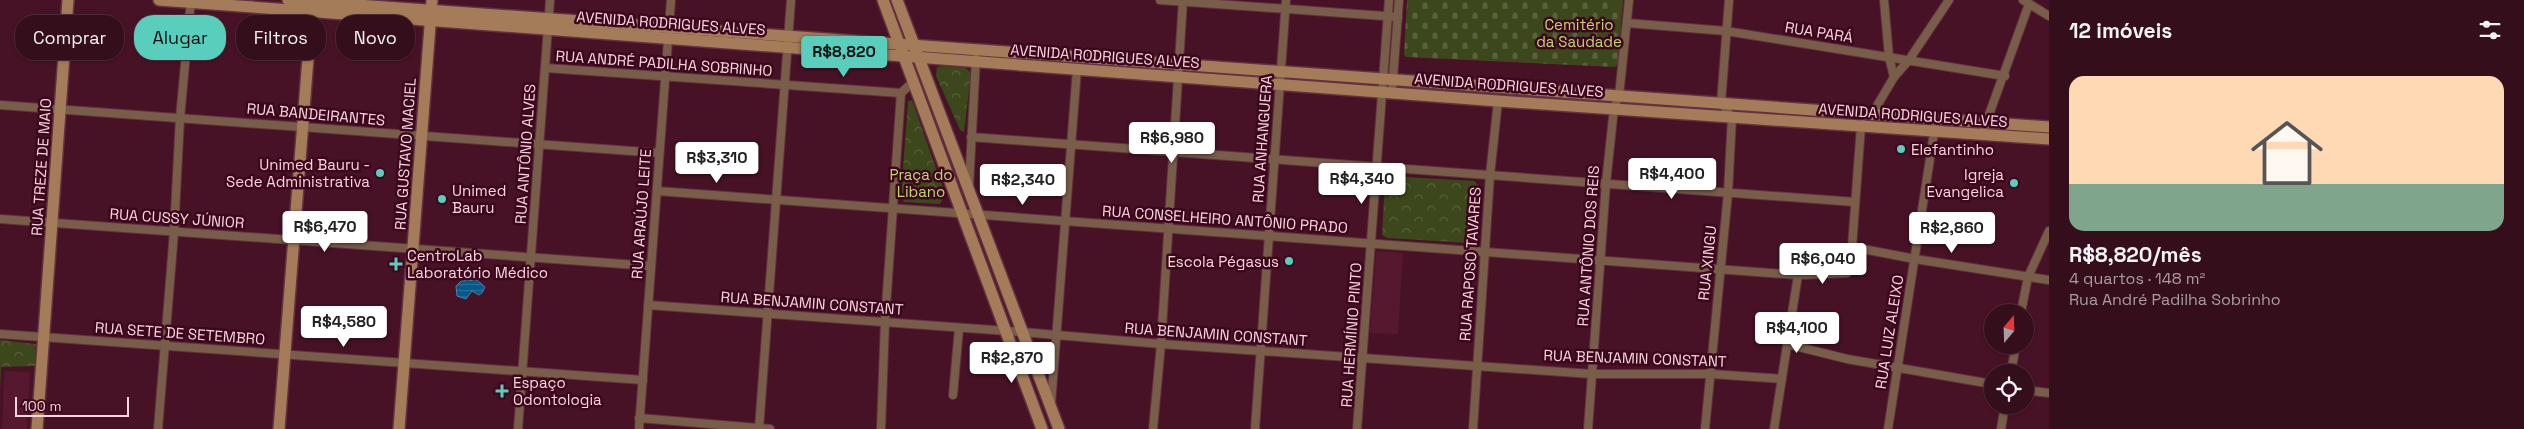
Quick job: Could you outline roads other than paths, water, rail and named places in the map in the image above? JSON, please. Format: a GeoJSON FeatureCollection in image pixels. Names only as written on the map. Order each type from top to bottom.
{"type":"FeatureCollection","features":[{"type":"Feature","properties":{"kind":"main road","name":"RUA TREZE DE MAIO"},"geometry":{"type":"LineString","coordinates":[[37,429],[68,0]]}},
{"type":"Feature","properties":{"kind":"main road","name":"AVENIDA RODRIGUES ALVES"},"geometry":{"type":"LineString","coordinates":[[159,0],[431,10],[549,24],[788,41],[916,44],[976,55],[1077,69],[1179,71]]}},
{"type":"Feature","properties":{"kind":"main road","name":"AVENIDA RODRIGUES ALVES"},"geometry":{"type":"LineString","coordinates":[[288,0],[312,5]]}},
{"type":"Feature","properties":{"kind":"main road"},"geometry":{"type":"LineString","coordinates":[[883,0],[1042,429]]}},
{"type":"Feature","properties":{"kind":"main road"},"geometry":{"type":"LineString","coordinates":[[897,0],[916,44],[1059,429]]}},
{"type":"Feature","properties":{"kind":"main road"},"geometry":{"type":"LineString","coordinates":[[280,429],[312,5]]}},
{"type":"Feature","properties":{"kind":"main road","name":"RUA GUSTAVO MACIEL"},"geometry":{"type":"LineString","coordinates":[[399,429],[431,10]]}},
{"type":"Feature","properties":{"kind":"main road","name":"AVENIDA RODRIGUES ALVES"},"geometry":{"type":"LineString","coordinates":[[788,41],[904,57],[976,55],[1387,86],[1619,96],[1721,103],[1872,115],[1982,134],[2049,139]]}},
{"type":"Feature","properties":{"kind":"main road","name":"AVENIDA RODRIGUES ALVES"},"geometry":{"type":"LineString","coordinates":[[1387,86],[1498,100],[1861,126],[1935,126],[1987,123],[2049,128]]}},
{"type":"Feature","properties":{"kind":"street","name":"RUA ANTÔNIO ALVES"},"geometry":{"type":"LineString","coordinates":[[518,429],[550,0]]}},
{"type":"Feature","properties":{"kind":"street","name":"RUA ARAÚJO LEITE"},"geometry":{"type":"LineString","coordinates":[[638,429],[671,0]]}},
{"type":"Feature","properties":{"kind":"street"},"geometry":{"type":"LineString","coordinates":[[759,429],[791,0]]}},
{"type":"Feature","properties":{"kind":"street"},"geometry":{"type":"LineString","coordinates":[[1160,0],[1398,17]]}},
{"type":"Feature","properties":{"kind":"street","name":"RUA ANHANGUERA"},"geometry":{"type":"LineString","coordinates":[[1255,429],[1286,0]]}},
{"type":"Feature","properties":{"kind":"street"},"geometry":{"type":"LineString","coordinates":[[1387,86],[1388,0]]}},
{"type":"Feature","properties":{"kind":"street"},"geometry":{"type":"LineString","coordinates":[[1375,168],[1399,0]]}},
{"type":"Feature","properties":{"kind":"street","name":"RUA ANTÔNIO DOS REIS"},"geometry":{"type":"LineString","coordinates":[[1588,429],[1606,183],[1614,108],[1619,96],[1629,0]]}},
{"type":"Feature","properties":{"kind":"street"},"geometry":{"type":"LineString","coordinates":[[1729,0],[1721,103],[1732,117]]}},
{"type":"Feature","properties":{"kind":"street"},"geometry":{"type":"LineString","coordinates":[[1884,0],[1889,57],[1894,77]]}},
{"type":"Feature","properties":{"kind":"street"},"geometry":{"type":"LineString","coordinates":[[1484,251],[1720,267],[1798,275],[1847,273],[1852,246],[1861,126],[1872,115],[1894,77],[1909,60],[1950,0]]}},
{"type":"Feature","properties":{"kind":"street"},"geometry":{"type":"LineString","coordinates":[[158,429],[174,232],[180,118],[191,1]]}},
{"type":"Feature","properties":{"kind":"street"},"geometry":{"type":"LineString","coordinates":[[1153,429],[1161,344],[1183,1]]}},
{"type":"Feature","properties":{"kind":"street"},"geometry":{"type":"LineString","coordinates":[[1982,134],[2005,76],[2026,2],[2049,16]]}},
{"type":"Feature","properties":{"kind":"street","name":"RUA PARÁ"},"geometry":{"type":"LineString","coordinates":[[1627,23],[1726,31],[2005,76]]}},
{"type":"Feature","properties":{"kind":"street"},"geometry":{"type":"LineString","coordinates":[[969,188],[976,55]]}},
{"type":"Feature","properties":{"kind":"street","name":"RUA ANDRÉ PADILHA SOBRINHO"},"geometry":{"type":"LineString","coordinates":[[546,68],[901,93]]}},
{"type":"Feature","properties":{"kind":"street"},"geometry":{"type":"LineString","coordinates":[[1051,408],[1067,221],[1077,69]]}},
{"type":"Feature","properties":{"kind":"street"},"geometry":{"type":"LineString","coordinates":[[881,429],[885,321],[901,93],[914,81]]}},
{"type":"Feature","properties":{"kind":"street","name":"RUA RAPOSO TAVARES"},"geometry":{"type":"LineString","coordinates":[[1473,429],[1484,251],[1498,100]]}},
{"type":"Feature","properties":{"kind":"street","name":"RUA BANDEIRANTES"},"geometry":{"type":"LineString","coordinates":[[0,105],[659,153]]}},
{"type":"Feature","properties":{"kind":"street","name":"RUA XINGU"},"geometry":{"type":"LineString","coordinates":[[1704,429],[1728,193],[1732,117]]}},
{"type":"Feature","properties":{"kind":"street","name":"RUA LUIZ ALEIXO"},"geometry":{"type":"LineString","coordinates":[[1888,429],[1935,126]]}},
{"type":"Feature","properties":{"kind":"street"},"geometry":{"type":"LineString","coordinates":[[971,137],[1855,202]]}},
{"type":"Feature","properties":{"kind":"street","name":"RUA HERMÍNIO PINTO"},"geometry":{"type":"LineString","coordinates":[[1357,429],[1372,243],[1375,168]]}},
{"type":"Feature","properties":{"kind":"street","name":"RUA CONSELHEIRO ANTÔNIO PRADO"},"geometry":{"type":"LineString","coordinates":[[657,191],[1484,251]]}},
{"type":"Feature","properties":{"kind":"street","name":"RUA CUSSY JÚNIOR"},"geometry":{"type":"LineString","coordinates":[[0,220],[293,239],[532,259],[651,266]]}},
{"type":"Feature","properties":{"kind":"street"},"geometry":{"type":"LineString","coordinates":[[2023,304],[2028,277],[2049,231]]}},
{"type":"Feature","properties":{"kind":"street"},"geometry":{"type":"LineString","coordinates":[[1852,246],[1915,259],[2049,280]]}},
{"type":"Feature","properties":{"kind":"street"},"geometry":{"type":"LineString","coordinates":[[1774,429],[1798,275]]}},
{"type":"Feature","properties":{"kind":"street","name":"RUA BENJAMIN CONSTANT"},"geometry":{"type":"LineString","coordinates":[[648,305],[885,321],[1161,344],[1477,364],[1592,374],[1711,374],[1782,379]]}},
{"type":"Feature","properties":{"kind":"street"},"geometry":{"type":"LineString","coordinates":[[953,395],[959,328]]}},
{"type":"Feature","properties":{"kind":"street","name":"RUA SETE DE SETEMBRO"},"geometry":{"type":"LineString","coordinates":[[0,334],[643,380]]}},
{"type":"Feature","properties":{"kind":"street"},"geometry":{"type":"LineString","coordinates":[[1788,344],[1898,368],[1984,383]]}},
{"type":"Feature","properties":{"kind":"street"},"geometry":{"type":"LineString","coordinates":[[2034,392],[2049,394]]}},
{"type":"Feature","properties":{"kind":"street"},"geometry":{"type":"LineString","coordinates":[[2001,429],[2004,414]]}},
{"type":"Feature","properties":{"kind":"street"},"geometry":{"type":"LineString","coordinates":[[639,418],[770,429]]}},
{"type":"Feature","properties":{"kind":"water"},"geometry":{"type":"Polygon","coordinates":[[[477,280],[485,287],[482,293],[479,295],[472,291],[466,299],[457,296],[456,286],[461,281],[477,280]]]}},
{"type":"Feature","properties":{"kind":"place","name":"Elefantinho"},"geometry":{"type":"Point","coordinates":[1901,149]}},
{"type":"Feature","properties":{"kind":"place","name":"Unimed Bauru - Sede Administrativa"},"geometry":{"type":"Point","coordinates":[380,173]}},
{"type":"Feature","properties":{"kind":"place","name":"Igreja Evangelica"},"geometry":{"type":"Point","coordinates":[2014,183]}},
{"type":"Feature","properties":{"kind":"place","name":"Unimed Bauru"},"geometry":{"type":"Point","coordinates":[442,199]}},
{"type":"Feature","properties":{"kind":"place","name":"Escola Pégasus"},"geometry":{"type":"Point","coordinates":[1289,261]}},
{"type":"Feature","properties":{"kind":"place","name":"CentroLab Laboratório Médico"},"geometry":{"type":"Point","coordinates":[396,264]}},
{"type":"Feature","properties":{"kind":"place","name":"Espaço Odontologia"},"geometry":{"type":"Point","coordinates":[502,391]}},
{"type":"Feature","properties":{"kind":"park label","name":"Cemitério da Saudade"},"geometry":{"type":"Point","coordinates":[1579,32]}},
{"type":"Feature","properties":{"kind":"park label","name":"Praça do Libano"},"geometry":{"type":"Point","coordinates":[921,182]}}]}
